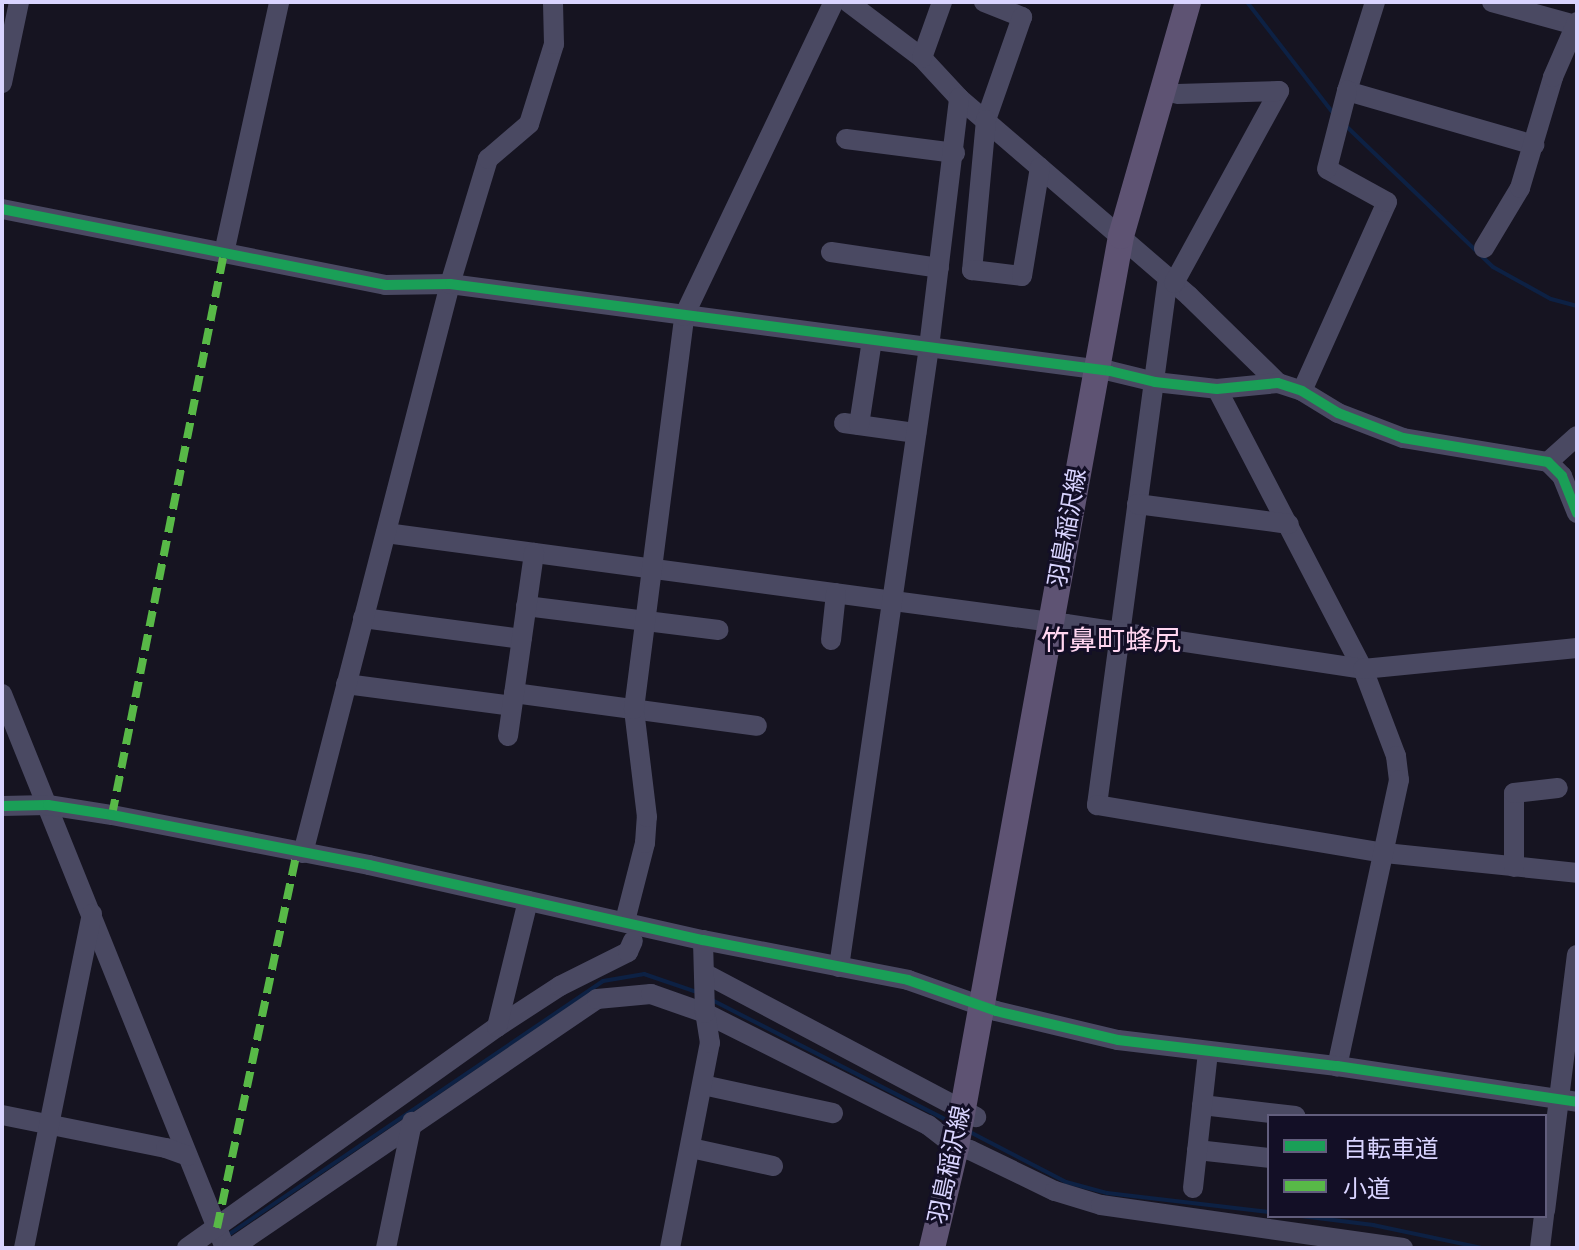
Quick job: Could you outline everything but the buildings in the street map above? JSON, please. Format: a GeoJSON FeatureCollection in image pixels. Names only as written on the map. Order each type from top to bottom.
{"type":"FeatureCollection","features":[{"type":"Feature","properties":{"kind":"main road","name":"羽島稲沢線"},"geometry":{"type":"LineString","coordinates":[[947,1248],[1103,370],[1128,242],[1188,2]]}},
{"type":"Feature","properties":{"kind":"main road","name":"羽島稲沢線"},"geometry":{"type":"LineString","coordinates":[[1128,242],[1177,94],[1203,2]]}},
{"type":"Feature","properties":{"kind":"main road","name":"羽島稲沢線"},"geometry":{"type":"LineString","coordinates":[[932,1248],[966,1131]]}},
{"type":"Feature","properties":{"kind":"street"},"geometry":{"type":"LineString","coordinates":[[2,83],[19,2]]}},
{"type":"Feature","properties":{"kind":"street"},"geometry":{"type":"LineString","coordinates":[[224,253],[279,2]]}},
{"type":"Feature","properties":{"kind":"street"},"geometry":{"type":"LineString","coordinates":[[303,853],[450,284],[488,159],[529,124],[554,44],[553,2]]}},
{"type":"Feature","properties":{"kind":"street"},"geometry":{"type":"LineString","coordinates":[[625,921],[645,843],[647,817],[634,709],[684,316],[834,2]]}},
{"type":"Feature","properties":{"kind":"street"},"geometry":{"type":"LineString","coordinates":[[848,2],[922,58],[959,98],[1171,280],[1278,383]]}},
{"type":"Feature","properties":{"kind":"street"},"geometry":{"type":"LineString","coordinates":[[922,58],[942,2]]}},
{"type":"Feature","properties":{"kind":"street"},"geometry":{"type":"LineString","coordinates":[[984,2],[1022,17],[986,120],[972,270],[1022,276],[1040,167]]}},
{"type":"Feature","properties":{"kind":"street"},"geometry":{"type":"LineString","coordinates":[[1302,391],[1387,202],[1327,169],[1338,120],[1375,2]]}},
{"type":"Feature","properties":{"kind":"street"},"geometry":{"type":"LineString","coordinates":[[1484,248],[1520,188],[1553,77],[1576,24],[1492,2]]}},
{"type":"Feature","properties":{"kind":"street"},"geometry":{"type":"LineString","coordinates":[[1177,94],[1279,91],[1171,280],[1137,504],[1097,805],[1385,853],[1577,873]]}},
{"type":"Feature","properties":{"kind":"street"},"geometry":{"type":"LineString","coordinates":[[1347,91],[1534,145]]}},
{"type":"Feature","properties":{"kind":"street"},"geometry":{"type":"LineString","coordinates":[[839,967],[929,347],[955,153],[959,98]]}},
{"type":"Feature","properties":{"kind":"street"},"geometry":{"type":"LineString","coordinates":[[846,139],[955,153]]}},
{"type":"Feature","properties":{"kind":"street"},"geometry":{"type":"LineString","coordinates":[[2,209],[385,285],[450,284],[1103,370],[1155,382],[1217,389],[1278,383],[1302,391],[1338,413],[1403,438],[1548,462],[1562,476],[1577,513]]}},
{"type":"Feature","properties":{"kind":"street"},"geometry":{"type":"LineString","coordinates":[[831,252],[939,268]]}},
{"type":"Feature","properties":{"kind":"street"},"geometry":{"type":"LineString","coordinates":[[872,340],[852,424],[916,433]]}},
{"type":"Feature","properties":{"kind":"street"},"geometry":{"type":"LineString","coordinates":[[1217,389],[1363,669],[1396,756],[1399,780],[1337,1066]]}},
{"type":"Feature","properties":{"kind":"street"},"geometry":{"type":"LineString","coordinates":[[1548,462],[1577,436]]}},
{"type":"Feature","properties":{"kind":"street"},"geometry":{"type":"LineString","coordinates":[[1137,504],[1289,524]]}},
{"type":"Feature","properties":{"kind":"street"},"geometry":{"type":"LineString","coordinates":[[386,533],[1059,623],[1363,669],[1577,648]]}},
{"type":"Feature","properties":{"kind":"street"},"geometry":{"type":"LineString","coordinates":[[508,736],[534,553]]}},
{"type":"Feature","properties":{"kind":"street"},"geometry":{"type":"LineString","coordinates":[[831,640],[836,593]]}},
{"type":"Feature","properties":{"kind":"street"},"geometry":{"type":"LineString","coordinates":[[526,606],[719,630]]}},
{"type":"Feature","properties":{"kind":"street"},"geometry":{"type":"LineString","coordinates":[[363,618],[522,639]]}},
{"type":"Feature","properties":{"kind":"street"},"geometry":{"type":"LineString","coordinates":[[346,684],[634,709],[757,726]]}},
{"type":"Feature","properties":{"kind":"street"},"geometry":{"type":"LineString","coordinates":[[2,694],[223,1240]]}},
{"type":"Feature","properties":{"kind":"street"},"geometry":{"type":"LineString","coordinates":[[1514,867],[1514,793],[1558,788]]}},
{"type":"Feature","properties":{"kind":"street"},"geometry":{"type":"LineString","coordinates":[[2,806],[48,805],[303,853],[703,940],[908,980],[989,1008],[1118,1040],[1337,1066],[1568,1101]]}},
{"type":"Feature","properties":{"kind":"street"},"geometry":{"type":"LineString","coordinates":[[497,1027],[528,901]]}},
{"type":"Feature","properties":{"kind":"street"},"geometry":{"type":"LineString","coordinates":[[24,1248],[92,914]]}},
{"type":"Feature","properties":{"kind":"street"},"geometry":{"type":"LineString","coordinates":[[670,1248],[710,1043],[704,994],[703,940]]}},
{"type":"Feature","properties":{"kind":"street"},"geometry":{"type":"LineString","coordinates":[[223,1240],[497,1027],[560,986],[628,952],[633,941]]}},
{"type":"Feature","properties":{"kind":"street"},"geometry":{"type":"LineString","coordinates":[[1547,1204],[1568,1101],[1577,955]]}},
{"type":"Feature","properties":{"kind":"street"},"geometry":{"type":"LineString","coordinates":[[187,1248],[223,1240],[412,1122],[597,999],[651,994],[704,994],[966,1131],[1055,1191],[1101,1205],[1324,1241],[1397,1248]]}},
{"type":"Feature","properties":{"kind":"street"},"geometry":{"type":"LineString","coordinates":[[704,994],[928,1125],[966,1131]]}},
{"type":"Feature","properties":{"kind":"street"},"geometry":{"type":"LineString","coordinates":[[1193,1188],[1208,1052]]}},
{"type":"Feature","properties":{"kind":"street"},"geometry":{"type":"LineString","coordinates":[[703,1085],[833,1113]]}},
{"type":"Feature","properties":{"kind":"street"},"geometry":{"type":"LineString","coordinates":[[1202,1105],[1278,1114]]}},
{"type":"Feature","properties":{"kind":"street"},"geometry":{"type":"LineString","coordinates":[[2,1115],[166,1148],[188,1156]]}},
{"type":"Feature","properties":{"kind":"street"},"geometry":{"type":"LineString","coordinates":[[386,1248],[412,1122]]}},
{"type":"Feature","properties":{"kind":"street"},"geometry":{"type":"LineString","coordinates":[[691,1148],[773,1166]]}},
{"type":"Feature","properties":{"kind":"street"},"geometry":{"type":"LineString","coordinates":[[1197,1150],[1267,1158]]}},
{"type":"Feature","properties":{"kind":"street"},"geometry":{"type":"LineString","coordinates":[[1540,1248],[1544,1218]]}},
{"type":"Feature","properties":{"kind":"waterway"},"geometry":{"type":"LineString","coordinates":[[1247,2],[1334,114]]}},
{"type":"Feature","properties":{"kind":"waterway"},"geometry":{"type":"LineString","coordinates":[[1346,126],[1493,267],[1551,299],[1577,306]]}},
{"type":"Feature","properties":{"kind":"waterway"},"geometry":{"type":"LineString","coordinates":[[228,1235],[603,981],[644,974],[697,992]]}},
{"type":"Feature","properties":{"kind":"waterway"},"geometry":{"type":"LineString","coordinates":[[712,1000],[950,1122]]}},
{"type":"Feature","properties":{"kind":"waterway"},"geometry":{"type":"LineString","coordinates":[[968,1131],[1066,1182],[1107,1193],[1267,1212]]}},
{"type":"Feature","properties":{"kind":"waterway"},"geometry":{"type":"LineString","coordinates":[[1317,1218],[1373,1225],[1482,1248]]}},
{"type":"Feature","properties":{"kind":"marked path"},"geometry":{"type":"LineString","coordinates":[[112,815],[224,253]]}},
{"type":"Feature","properties":{"kind":"marked path"},"geometry":{"type":"LineString","coordinates":[[217,1228],[297,852]]}},
{"type":"Feature","properties":{"kind":"cycle path"},"geometry":{"type":"LineString","coordinates":[[2,209],[385,285],[450,284],[1110,371],[1155,382],[1217,389],[1278,383],[1302,391],[1338,413],[1403,438],[1548,462],[1562,476],[1577,513]]}},
{"type":"Feature","properties":{"kind":"cycle path"},"geometry":{"type":"LineString","coordinates":[[2,806],[48,805],[112,815],[369,865],[703,940],[908,980],[996,1011],[1118,1040],[1337,1066],[1577,1102]]}},
{"type":"Feature","properties":{"kind":"district","name":"竹鼻町蜂尻"},"geometry":{"type":"Point","coordinates":[1111,641]}}]}
